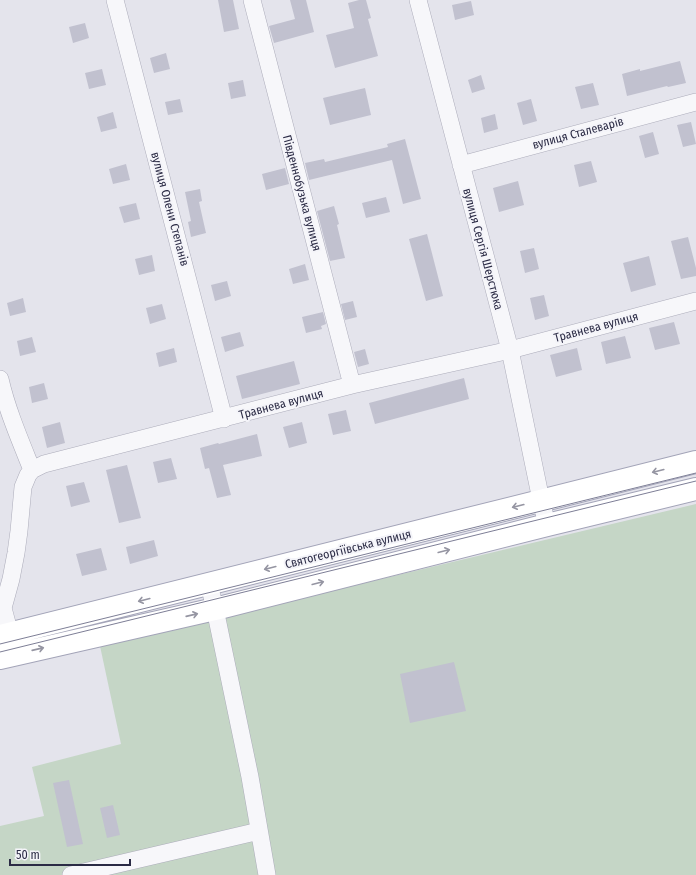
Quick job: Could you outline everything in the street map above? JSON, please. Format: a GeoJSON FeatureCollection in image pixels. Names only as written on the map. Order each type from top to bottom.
{"type":"FeatureCollection","features":[{"type":"Feature","properties":{"kind":"main road","name":"Святогеоргіївська вулиця"},"geometry":{"type":"LineString","coordinates":[[5,635],[696,462]]}},
{"type":"Feature","properties":{"kind":"main road"},"geometry":{"type":"LineString","coordinates":[[0,658],[215,609],[696,489]]}},
{"type":"Feature","properties":{"kind":"street","name":"вулиця Олени Степанів"},"geometry":{"type":"LineString","coordinates":[[115,0],[224,419]]}},
{"type":"Feature","properties":{"kind":"street","name":"Південнобузька вулиця"},"geometry":{"type":"LineString","coordinates":[[252,0],[352,385]]}},
{"type":"Feature","properties":{"kind":"street","name":"вулиця Сергія Шерстюка"},"geometry":{"type":"LineString","coordinates":[[418,0],[510,350],[547,525]]}},
{"type":"Feature","properties":{"kind":"street","name":"вулиця Сталеварів"},"geometry":{"type":"LineString","coordinates":[[461,165],[696,102]]}},
{"type":"Feature","properties":{"kind":"street","name":"Травнева вулиця"},"geometry":{"type":"LineString","coordinates":[[32,470],[44,464],[352,385],[510,350],[696,301]]}},
{"type":"Feature","properties":{"kind":"street"},"geometry":{"type":"LineString","coordinates":[[0,379],[16,430],[32,470],[23,487],[17,546],[11,579],[3,608],[5,635]]}},
{"type":"Feature","properties":{"kind":"street"},"geometry":{"type":"LineString","coordinates":[[209,584],[250,776],[267,875]]}},
{"type":"Feature","properties":{"kind":"street"},"geometry":{"type":"LineString","coordinates":[[71,875],[259,831]]}},
{"type":"Feature","properties":{"kind":"green space"},"geometry":{"type":"Polygon","coordinates":[[[696,504],[696,875],[0,875],[0,826],[44,816],[32,767],[121,744],[100,646],[696,504]]]}},
{"type":"Feature","properties":{"kind":"building"},"geometry":{"type":"Polygon","coordinates":[[[218,0],[233,0],[239,29],[224,32],[218,0]]]}},
{"type":"Feature","properties":{"kind":"building"},"geometry":{"type":"Polygon","coordinates":[[[290,0],[306,0],[314,32],[274,43],[269,26],[295,19],[290,0]]]}},
{"type":"Feature","properties":{"kind":"building"},"geometry":{"type":"Polygon","coordinates":[[[366,0],[371,18],[368,19],[378,56],[335,68],[326,35],[354,28],[348,3],[366,0]]]}},
{"type":"Feature","properties":{"kind":"building"},"geometry":{"type":"Polygon","coordinates":[[[471,1],[474,15],[455,20],[452,5],[471,1]]]}},
{"type":"Feature","properties":{"kind":"building"},"geometry":{"type":"Polygon","coordinates":[[[85,23],[89,38],[73,43],[69,27],[85,23]]]}},
{"type":"Feature","properties":{"kind":"building"},"geometry":{"type":"Polygon","coordinates":[[[166,53],[170,69],[154,73],[150,58],[166,53]]]}},
{"type":"Feature","properties":{"kind":"building"},"geometry":{"type":"Polygon","coordinates":[[[680,61],[686,83],[627,96],[622,74],[680,61]]]}},
{"type":"Feature","properties":{"kind":"building"},"geometry":{"type":"Polygon","coordinates":[[[102,69],[106,85],[89,89],[85,73],[102,69]]]}},
{"type":"Feature","properties":{"kind":"building"},"geometry":{"type":"Polygon","coordinates":[[[481,75],[485,89],[472,93],[468,80],[481,75]]]}},
{"type":"Feature","properties":{"kind":"building"},"geometry":{"type":"Polygon","coordinates":[[[243,80],[246,96],[231,99],[228,83],[243,80]]]}},
{"type":"Feature","properties":{"kind":"building"},"geometry":{"type":"Polygon","coordinates":[[[593,83],[599,105],[581,109],[575,87],[593,83]]]}},
{"type":"Feature","properties":{"kind":"building"},"geometry":{"type":"Polygon","coordinates":[[[365,88],[371,115],[330,125],[323,98],[365,88]]]}},
{"type":"Feature","properties":{"kind":"building"},"geometry":{"type":"Polygon","coordinates":[[[180,99],[183,112],[168,115],[165,102],[180,99]]]}},
{"type":"Feature","properties":{"kind":"building"},"geometry":{"type":"Polygon","coordinates":[[[531,99],[537,121],[523,125],[517,103],[531,99]]]}},
{"type":"Feature","properties":{"kind":"building"},"geometry":{"type":"Polygon","coordinates":[[[113,112],[117,128],[101,132],[97,117],[113,112]]]}},
{"type":"Feature","properties":{"kind":"building"},"geometry":{"type":"Polygon","coordinates":[[[495,114],[498,129],[484,133],[481,118],[495,114]]]}},
{"type":"Feature","properties":{"kind":"building"},"geometry":{"type":"Polygon","coordinates":[[[691,122],[696,144],[683,147],[677,125],[691,122]]]}},
{"type":"Feature","properties":{"kind":"building"},"geometry":{"type":"Polygon","coordinates":[[[653,132],[659,154],[645,158],[639,136],[653,132]]]}},
{"type":"Feature","properties":{"kind":"building"},"geometry":{"type":"Polygon","coordinates":[[[405,139],[421,199],[403,204],[392,160],[309,180],[305,163],[324,159],[325,162],[388,147],[387,144],[405,139]]]}},
{"type":"Feature","properties":{"kind":"building"},"geometry":{"type":"Polygon","coordinates":[[[591,161],[597,182],[579,187],[574,165],[591,161]]]}},
{"type":"Feature","properties":{"kind":"building"},"geometry":{"type":"Polygon","coordinates":[[[126,164],[130,180],[113,184],[109,169],[126,164]]]}},
{"type":"Feature","properties":{"kind":"building"},"geometry":{"type":"Polygon","coordinates":[[[285,168],[289,184],[266,190],[262,174],[285,168]]]}},
{"type":"Feature","properties":{"kind":"building"},"geometry":{"type":"Polygon","coordinates":[[[518,181],[524,205],[499,212],[493,188],[518,181]]]}},
{"type":"Feature","properties":{"kind":"building"},"geometry":{"type":"Polygon","coordinates":[[[200,189],[202,201],[199,202],[206,233],[191,237],[188,222],[191,221],[185,192],[200,189]]]}},
{"type":"Feature","properties":{"kind":"building"},"geometry":{"type":"Polygon","coordinates":[[[386,197],[390,212],[366,218],[362,203],[386,197]]]}},
{"type":"Feature","properties":{"kind":"building"},"geometry":{"type":"Polygon","coordinates":[[[136,203],[140,219],[124,223],[119,207],[136,203]]]}},
{"type":"Feature","properties":{"kind":"building"},"geometry":{"type":"Polygon","coordinates":[[[334,206],[345,258],[330,261],[317,211],[334,206]]]}},
{"type":"Feature","properties":{"kind":"building"},"geometry":{"type":"Polygon","coordinates":[[[427,234],[443,296],[426,301],[409,239],[427,234]]]}},
{"type":"Feature","properties":{"kind":"building"},"geometry":{"type":"Polygon","coordinates":[[[688,237],[696,268],[696,276],[681,279],[671,241],[688,237]]]}},
{"type":"Feature","properties":{"kind":"building"},"geometry":{"type":"Polygon","coordinates":[[[534,248],[539,269],[525,273],[520,251],[534,248]]]}},
{"type":"Feature","properties":{"kind":"building"},"geometry":{"type":"Polygon","coordinates":[[[152,255],[155,271],[139,275],[135,259],[152,255]]]}},
{"type":"Feature","properties":{"kind":"building"},"geometry":{"type":"Polygon","coordinates":[[[649,256],[656,285],[631,292],[623,263],[649,256]]]}},
{"type":"Feature","properties":{"kind":"building"},"geometry":{"type":"Polygon","coordinates":[[[305,264],[309,280],[293,284],[289,269],[305,264]]]}},
{"type":"Feature","properties":{"kind":"building"},"geometry":{"type":"Polygon","coordinates":[[[227,281],[231,296],[215,301],[211,285],[227,281]]]}},
{"type":"Feature","properties":{"kind":"building"},"geometry":{"type":"Polygon","coordinates":[[[544,295],[549,316],[535,320],[530,298],[544,295]]]}},
{"type":"Feature","properties":{"kind":"building"},"geometry":{"type":"Polygon","coordinates":[[[23,298],[26,312],[10,316],[7,303],[23,298]]]}},
{"type":"Feature","properties":{"kind":"building"},"geometry":{"type":"Polygon","coordinates":[[[353,301],[357,317],[345,320],[341,304],[353,301]]]}},
{"type":"Feature","properties":{"kind":"building"},"geometry":{"type":"Polygon","coordinates":[[[162,304],[166,319],[150,324],[146,308],[162,304]]]}},
{"type":"Feature","properties":{"kind":"building"},"geometry":{"type":"Polygon","coordinates":[[[323,312],[326,324],[321,326],[322,329],[306,333],[302,317],[323,312]]]}},
{"type":"Feature","properties":{"kind":"building"},"geometry":{"type":"Polygon","coordinates":[[[674,322],[680,344],[655,350],[649,328],[674,322]]]}},
{"type":"Feature","properties":{"kind":"building"},"geometry":{"type":"Polygon","coordinates":[[[240,332],[244,346],[225,352],[221,337],[240,332]]]}},
{"type":"Feature","properties":{"kind":"building"},"geometry":{"type":"Polygon","coordinates":[[[625,336],[631,358],[606,364],[601,342],[625,336]]]}},
{"type":"Feature","properties":{"kind":"building"},"geometry":{"type":"Polygon","coordinates":[[[32,337],[36,352],[20,356],[17,341],[32,337]]]}},
{"type":"Feature","properties":{"kind":"building"},"geometry":{"type":"Polygon","coordinates":[[[174,348],[177,362],[159,367],[156,353],[174,348]]]}},
{"type":"Feature","properties":{"kind":"building"},"geometry":{"type":"Polygon","coordinates":[[[577,348],[582,370],[556,377],[550,355],[577,348]]]}},
{"type":"Feature","properties":{"kind":"building"},"geometry":{"type":"Polygon","coordinates":[[[365,349],[369,364],[358,367],[354,352],[365,349]]]}},
{"type":"Feature","properties":{"kind":"building"},"geometry":{"type":"Polygon","coordinates":[[[294,361],[300,384],[242,399],[236,376],[294,361]]]}},
{"type":"Feature","properties":{"kind":"building"},"geometry":{"type":"Polygon","coordinates":[[[464,378],[469,399],[375,424],[369,403],[464,378]]]}},
{"type":"Feature","properties":{"kind":"building"},"geometry":{"type":"Polygon","coordinates":[[[44,383],[48,399],[32,403],[29,387],[44,383]]]}},
{"type":"Feature","properties":{"kind":"building"},"geometry":{"type":"Polygon","coordinates":[[[346,410],[351,431],[333,435],[328,414],[346,410]]]}},
{"type":"Feature","properties":{"kind":"building"},"geometry":{"type":"Polygon","coordinates":[[[60,422],[65,443],[47,448],[42,427],[60,422]]]}},
{"type":"Feature","properties":{"kind":"building"},"geometry":{"type":"Polygon","coordinates":[[[302,422],[307,443],[289,448],[283,427],[302,422]]]}},
{"type":"Feature","properties":{"kind":"building"},"geometry":{"type":"Polygon","coordinates":[[[257,434],[262,456],[223,465],[231,495],[217,498],[209,468],[205,469],[200,448],[257,434]]]}},
{"type":"Feature","properties":{"kind":"building"},"geometry":{"type":"Polygon","coordinates":[[[171,458],[177,479],[158,483],[153,462],[171,458]]]}},
{"type":"Feature","properties":{"kind":"building"},"geometry":{"type":"Polygon","coordinates":[[[127,465],[141,518],[119,523],[106,470],[127,465]]]}},
{"type":"Feature","properties":{"kind":"building"},"geometry":{"type":"Polygon","coordinates":[[[84,482],[90,502],[71,507],[66,486],[84,482]]]}},
{"type":"Feature","properties":{"kind":"building"},"geometry":{"type":"Polygon","coordinates":[[[154,540],[158,556],[130,564],[126,547],[154,540]]]}},
{"type":"Feature","properties":{"kind":"building"},"geometry":{"type":"Polygon","coordinates":[[[101,548],[107,570],[82,576],[76,554],[101,548]]]}},
{"type":"Feature","properties":{"kind":"building"},"geometry":{"type":"Polygon","coordinates":[[[454,662],[466,711],[410,723],[400,674],[454,662]]]}},
{"type":"Feature","properties":{"kind":"building"},"geometry":{"type":"Polygon","coordinates":[[[69,780],[83,844],[67,847],[53,783],[69,780]]]}},
{"type":"Feature","properties":{"kind":"building"},"geometry":{"type":"Polygon","coordinates":[[[113,805],[120,835],[107,838],[100,808],[113,805]]]}},
{"type":"Feature","properties":{"kind":"tram line"},"geometry":{"type":"LineString","coordinates":[[0,644],[696,473]]}},
{"type":"Feature","properties":{"kind":"tram line"},"geometry":{"type":"LineString","coordinates":[[0,652],[696,481]]}}]}
